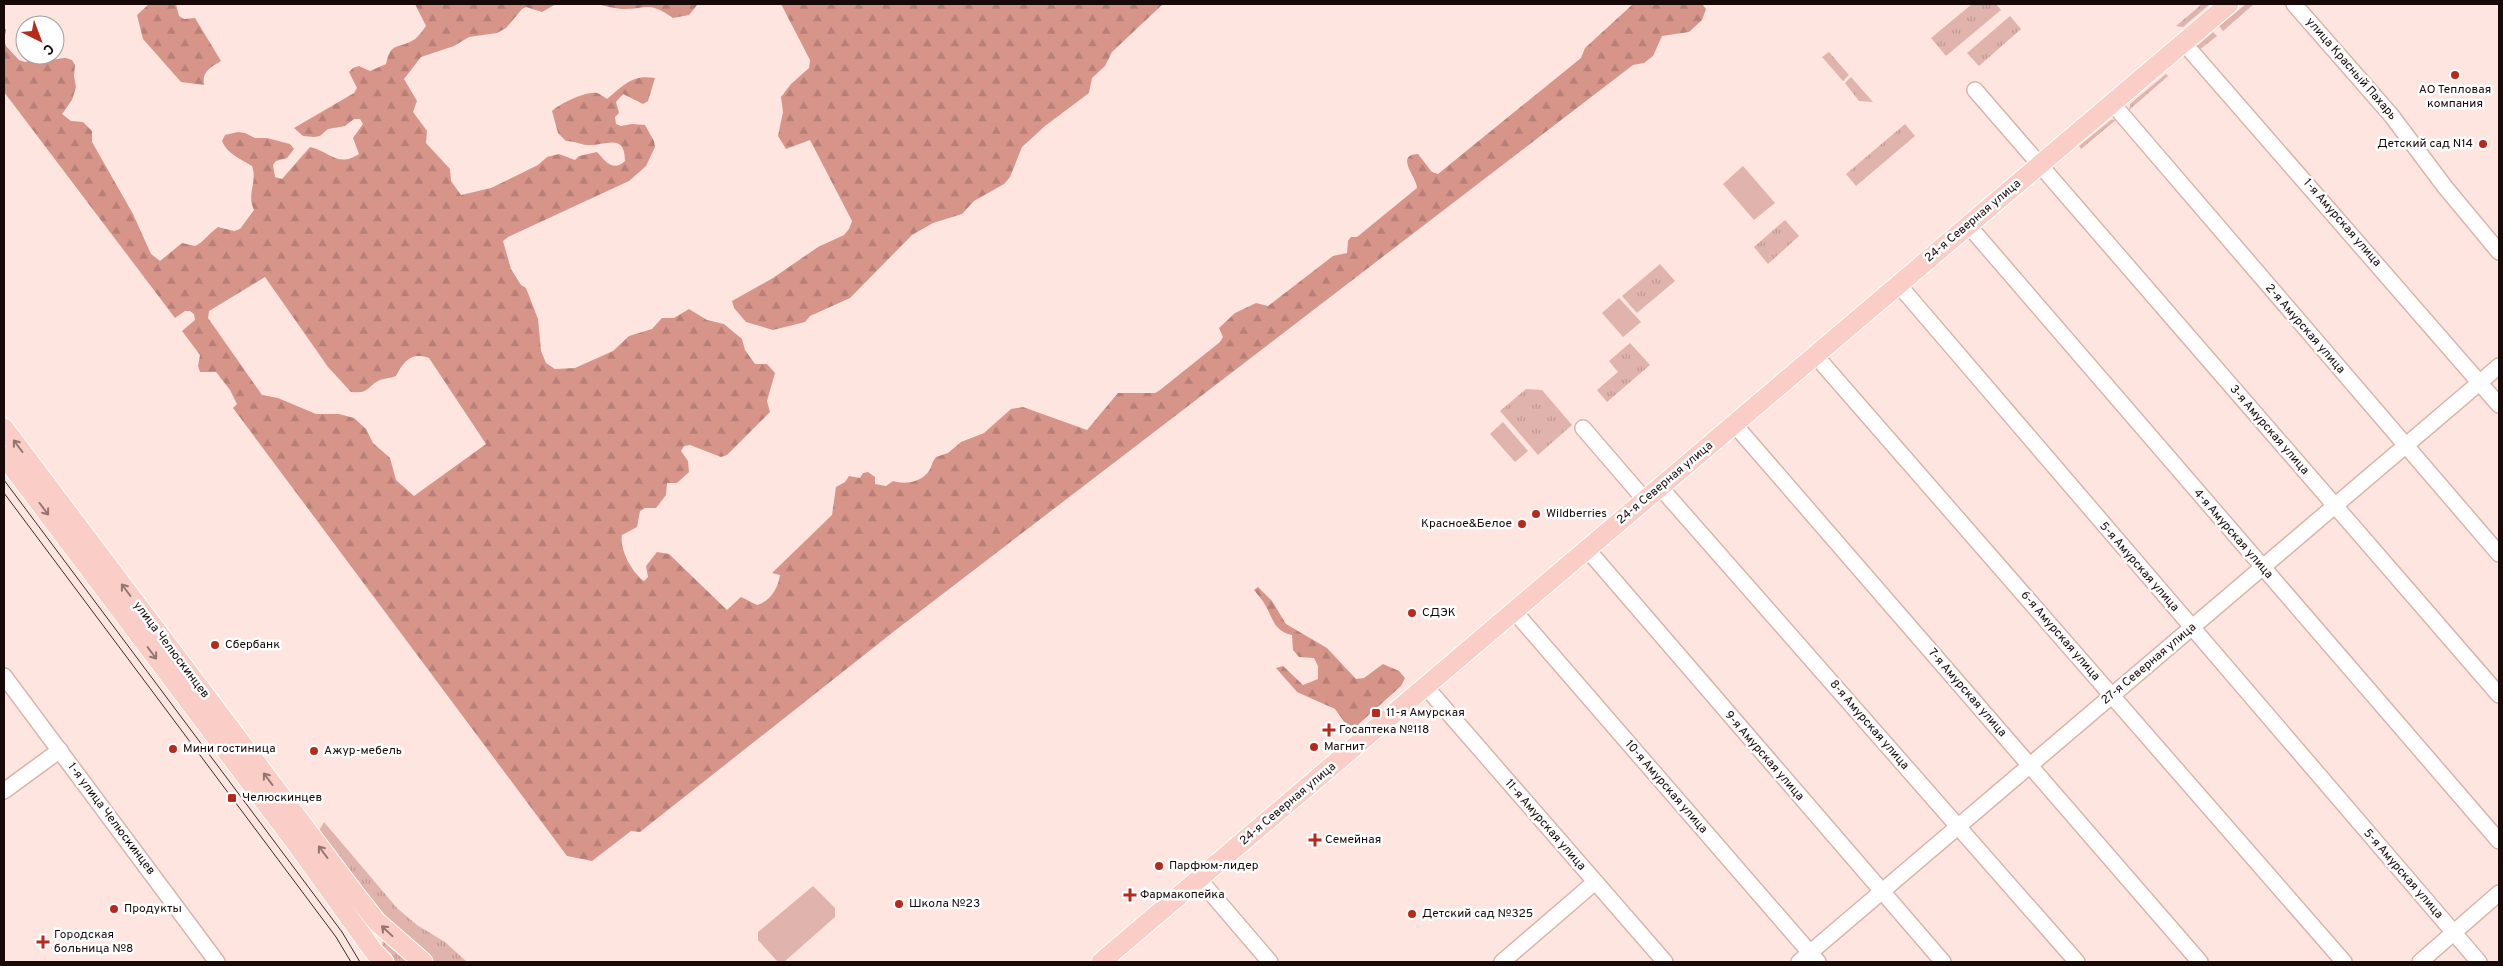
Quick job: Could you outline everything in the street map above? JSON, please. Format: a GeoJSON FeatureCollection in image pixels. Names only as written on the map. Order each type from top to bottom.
{"type":"FeatureCollection","features":[{"type":"Feature","properties":{"kind":"main road","name":"24-я Северная улица"},"geometry":{"type":"LineString","coordinates":[[1101,962],[2229,4]]}},
{"type":"Feature","properties":{"kind":"main road","name":"улица Челюскинцев"},"geometry":{"type":"LineString","coordinates":[[4,428],[30,476],[332,877]]}},
{"type":"Feature","properties":{"kind":"main road","name":"улица Челюскинцев"},"geometry":{"type":"LineString","coordinates":[[4,456],[30,476]]}},
{"type":"Feature","properties":{"kind":"main road"},"geometry":{"type":"LineString","coordinates":[[332,877],[378,959]]}},
{"type":"Feature","properties":{"kind":"main road"},"geometry":{"type":"LineString","coordinates":[[332,877],[377,922],[423,962]]}},
{"type":"Feature","properties":{"kind":"street","name":"улица Красный Пахарь"},"geometry":{"type":"LineString","coordinates":[[2294,4],[2392,115],[2445,186],[2499,252]]}},
{"type":"Feature","properties":{"kind":"street","name":"1-я Амурская улица"},"geometry":{"type":"LineString","coordinates":[[2184,42],[2499,406]]}},
{"type":"Feature","properties":{"kind":"street","name":"3-я Амурская улица"},"geometry":{"type":"LineString","coordinates":[[1975,90],[2499,695]]}},
{"type":"Feature","properties":{"kind":"street","name":"2-я Амурская улица"},"geometry":{"type":"LineString","coordinates":[[2112,102],[2499,554]]}},
{"type":"Feature","properties":{"kind":"street","name":"4-я Амурская улица"},"geometry":{"type":"LineString","coordinates":[[1968,225],[2499,841]]}},
{"type":"Feature","properties":{"kind":"street","name":"5-я Амурская улица"},"geometry":{"type":"LineString","coordinates":[[1898,284],[2479,962]]}},
{"type":"Feature","properties":{"kind":"street","name":"6-я Амурская улица"},"geometry":{"type":"LineString","coordinates":[[1815,355],[2344,962]]}},
{"type":"Feature","properties":{"kind":"street","name":"27-я Северная улица"},"geometry":{"type":"LineString","coordinates":[[1809,959],[1881,892],[2499,366]]}},
{"type":"Feature","properties":{"kind":"street","name":"7-я Амурская улица"},"geometry":{"type":"LineString","coordinates":[[1734,424],[2200,962]]}},
{"type":"Feature","properties":{"kind":"street"},"geometry":{"type":"LineString","coordinates":[[1583,428],[1645,500]]}},
{"type":"Feature","properties":{"kind":"street","name":"8-я Амурская улица"},"geometry":{"type":"LineString","coordinates":[[1660,487],[2077,962]]}},
{"type":"Feature","properties":{"kind":"street","name":"9-я Амурская улица"},"geometry":{"type":"LineString","coordinates":[[1587,549],[1943,962]]}},
{"type":"Feature","properties":{"kind":"street","name":"10-я Амурская улица"},"geometry":{"type":"LineString","coordinates":[[1514,611],[1809,959]]}},
{"type":"Feature","properties":{"kind":"street","name":"1-я улица Челюскинцев"},"geometry":{"type":"LineString","coordinates":[[4,676],[60,750],[210,960]]}},
{"type":"Feature","properties":{"kind":"street","name":"11-я Амурская улица"},"geometry":{"type":"LineString","coordinates":[[1426,687],[1665,962]]}},
{"type":"Feature","properties":{"kind":"street"},"geometry":{"type":"LineString","coordinates":[[4,791],[60,750]]}},
{"type":"Feature","properties":{"kind":"street"},"geometry":{"type":"LineString","coordinates":[[1199,879],[1270,962]]}},
{"type":"Feature","properties":{"kind":"street"},"geometry":{"type":"LineString","coordinates":[[1502,962],[1595,882]]}},
{"type":"Feature","properties":{"kind":"street"},"geometry":{"type":"LineString","coordinates":[[2420,962],[2499,893]]}},
{"type":"Feature","properties":{"kind":"green space"},"geometry":{"type":"Polygon","coordinates":[[[149,4],[176,4],[179,16],[184,19],[195,18],[221,61],[206,73],[204,85],[181,82],[143,39],[137,15],[149,4]]]}},
{"type":"Feature","properties":{"kind":"green space"},"geometry":{"type":"Polygon","coordinates":[[[415,4],[556,4],[542,12],[526,7],[522,9],[506,28],[497,33],[469,37],[454,46],[421,57],[404,79],[417,101],[413,112],[427,131],[426,143],[450,169],[451,181],[461,195],[491,188],[538,165],[547,157],[559,154],[575,160],[579,156],[597,152],[613,166],[621,164],[625,161],[624,152],[622,147],[614,142],[588,145],[566,141],[558,133],[552,111],[586,94],[597,93],[607,99],[634,79],[655,78],[648,101],[643,104],[623,94],[616,102],[619,113],[615,117],[616,124],[621,126],[632,124],[645,125],[654,141],[655,147],[646,166],[629,181],[503,241],[511,269],[521,285],[526,288],[538,319],[541,351],[546,363],[555,369],[575,368],[613,351],[629,336],[652,329],[662,318],[674,318],[689,309],[707,320],[724,324],[742,339],[745,350],[755,364],[767,364],[775,373],[767,401],[770,412],[727,455],[721,457],[690,445],[684,446],[681,451],[688,461],[689,472],[677,483],[667,483],[666,495],[656,508],[645,508],[640,511],[637,527],[622,535],[623,547],[628,561],[644,581],[648,577],[646,566],[657,552],[669,554],[727,610],[741,597],[757,605],[770,597],[778,585],[780,575],[772,573],[832,515],[836,487],[845,482],[849,476],[860,478],[863,473],[868,472],[875,477],[875,484],[886,486],[893,481],[903,483],[918,480],[926,475],[936,457],[948,453],[961,442],[984,433],[1011,409],[1023,407],[1087,430],[1118,393],[1155,393],[1220,342],[1223,337],[1219,328],[1235,313],[1256,303],[1268,306],[1333,256],[1347,253],[1348,241],[1351,237],[1357,237],[1417,188],[1407,162],[1411,155],[1418,154],[1432,172],[1438,174],[1581,58],[1585,48],[1633,4],[1702,4],[1706,9],[1702,20],[1689,32],[1662,36],[1653,56],[1644,63],[1633,65],[897,629],[640,832],[631,831],[592,861],[567,856],[233,408],[237,404],[230,390],[216,372],[200,372],[198,366],[200,355],[182,331],[195,320],[194,314],[190,311],[185,311],[175,318],[4,92],[4,40],[6,46],[15,56],[15,65],[65,65],[65,58],[72,60],[75,65],[76,87],[72,100],[62,114],[71,121],[83,122],[92,131],[92,142],[133,214],[151,254],[160,261],[182,243],[195,246],[218,227],[234,231],[240,229],[254,210],[251,198],[254,178],[252,166],[235,156],[224,146],[222,141],[225,135],[238,132],[255,138],[267,138],[290,144],[294,149],[287,158],[276,161],[273,165],[275,177],[282,179],[310,147],[334,158],[345,160],[359,154],[353,138],[363,124],[360,119],[354,119],[345,126],[328,129],[320,136],[314,137],[303,136],[294,128],[354,93],[357,88],[349,72],[353,68],[359,66],[370,71],[386,64],[393,48],[409,42],[418,36],[426,26],[415,4]],[[265,277],[209,311],[208,318],[262,395],[278,398],[316,414],[339,414],[354,418],[366,429],[373,443],[390,458],[396,480],[414,496],[486,444],[429,358],[423,356],[413,357],[405,362],[396,376],[380,380],[365,391],[351,392],[328,367],[265,277]]]}},
{"type":"Feature","properties":{"kind":"green space"},"geometry":{"type":"Polygon","coordinates":[[[597,4],[698,4],[689,15],[673,18],[658,9],[647,7],[621,9],[597,4]]]}},
{"type":"Feature","properties":{"kind":"green space"},"geometry":{"type":"Polygon","coordinates":[[[781,4],[1163,4],[1112,52],[1105,66],[1092,78],[1089,93],[1045,126],[1022,147],[1010,177],[1004,184],[974,201],[962,214],[933,223],[912,235],[850,298],[810,316],[805,322],[773,330],[746,322],[734,308],[732,301],[773,278],[818,247],[844,235],[852,221],[810,140],[786,149],[778,136],[783,112],[781,97],[791,84],[809,68],[810,60],[781,4]]]}},
{"type":"Feature","properties":{"kind":"green space"},"geometry":{"type":"Polygon","coordinates":[[[1972,4],[1996,4],[2001,10],[1946,56],[1931,38],[1972,4]]]}},
{"type":"Feature","properties":{"kind":"green space"},"geometry":{"type":"Polygon","coordinates":[[[2202,4],[2210,4],[2183,27],[2176,26],[2202,4]]]}},
{"type":"Feature","properties":{"kind":"green space"},"geometry":{"type":"Polygon","coordinates":[[[2246,4],[2254,4],[2223,31],[2219,26],[2246,4]]]}},
{"type":"Feature","properties":{"kind":"green space"},"geometry":{"type":"Polygon","coordinates":[[[2010,16],[2021,29],[1979,66],[1967,53],[2010,16]]]}},
{"type":"Feature","properties":{"kind":"green space"},"geometry":{"type":"Polygon","coordinates":[[[2213,32],[2217,36],[2198,51],[2197,46],[2213,32]]]}},
{"type":"Feature","properties":{"kind":"green space"},"geometry":{"type":"Polygon","coordinates":[[[1829,52],[1849,75],[1843,81],[1822,57],[1829,52]]]}},
{"type":"Feature","properties":{"kind":"green space"},"geometry":{"type":"Polygon","coordinates":[[[2166,74],[2168,76],[2129,110],[2130,104],[2166,74]]]}},
{"type":"Feature","properties":{"kind":"green space"},"geometry":{"type":"Polygon","coordinates":[[[1851,77],[1873,102],[1859,101],[1845,83],[1851,77]]]}},
{"type":"Feature","properties":{"kind":"green space"},"geometry":{"type":"Polygon","coordinates":[[[2117,119],[2081,149],[2079,146],[2111,120],[2117,119]]]}},
{"type":"Feature","properties":{"kind":"green space"},"geometry":{"type":"Polygon","coordinates":[[[1905,124],[1915,136],[1856,186],[1846,174],[1905,124]]]}},
{"type":"Feature","properties":{"kind":"green space"},"geometry":{"type":"Polygon","coordinates":[[[1743,166],[1775,203],[1754,220],[1723,184],[1743,166]]]}},
{"type":"Feature","properties":{"kind":"green space"},"geometry":{"type":"Polygon","coordinates":[[[1785,220],[1799,236],[1768,264],[1754,247],[1785,220]]]}},
{"type":"Feature","properties":{"kind":"green space"},"geometry":{"type":"Polygon","coordinates":[[[1660,264],[1675,281],[1637,313],[1622,296],[1660,264]]]}},
{"type":"Feature","properties":{"kind":"green space"},"geometry":{"type":"Polygon","coordinates":[[[1619,298],[1641,322],[1623,337],[1602,313],[1619,298]]]}},
{"type":"Feature","properties":{"kind":"green space"},"geometry":{"type":"Polygon","coordinates":[[[1630,343],[1650,365],[1607,402],[1597,390],[1618,372],[1609,361],[1630,343]]]}},
{"type":"Feature","properties":{"kind":"green space"},"geometry":{"type":"Polygon","coordinates":[[[1526,389],[1542,390],[1572,425],[1538,455],[1500,411],[1526,389]]]}},
{"type":"Feature","properties":{"kind":"green space"},"geometry":{"type":"Polygon","coordinates":[[[1503,422],[1528,451],[1515,462],[1490,434],[1503,422]]]}},
{"type":"Feature","properties":{"kind":"green space"},"geometry":{"type":"Polygon","coordinates":[[[1258,587],[1272,601],[1286,624],[1327,648],[1356,679],[1364,678],[1383,664],[1399,671],[1405,678],[1401,686],[1351,731],[1335,709],[1297,692],[1276,668],[1283,666],[1303,685],[1318,679],[1318,666],[1314,658],[1299,657],[1293,650],[1292,635],[1281,630],[1274,623],[1264,603],[1254,590],[1258,587]]]}},
{"type":"Feature","properties":{"kind":"green space"},"geometry":{"type":"Polygon","coordinates":[[[324,822],[397,908],[417,925],[445,942],[467,962],[433,962],[387,923],[317,834],[324,822]]]}},
{"type":"Feature","properties":{"kind":"green space"},"geometry":{"type":"Polygon","coordinates":[[[813,886],[835,908],[835,917],[784,962],[777,961],[758,940],[758,932],[813,886]]]}},
{"type":"Feature","properties":{"kind":"green space"},"geometry":{"type":"Polygon","coordinates":[[[383,941],[386,941],[412,962],[391,962],[381,947],[383,941]]]}},
{"type":"Feature","properties":{"kind":"tram line"},"geometry":{"type":"LineString","coordinates":[[4,480],[342,932],[360,962]]}},
{"type":"Feature","properties":{"kind":"tram line"},"geometry":{"type":"LineString","coordinates":[[4,493],[336,937],[351,962]]}},
{"type":"Feature","properties":{"kind":"place","name":"АО Тепловая компания"},"geometry":{"type":"Point","coordinates":[2455,75]}},
{"type":"Feature","properties":{"kind":"place","name":"Детский сад N14"},"geometry":{"type":"Point","coordinates":[2483,144]}},
{"type":"Feature","properties":{"kind":"place","name":"Wildberries"},"geometry":{"type":"Point","coordinates":[1536,514]}},
{"type":"Feature","properties":{"kind":"place","name":"Красное&Белое"},"geometry":{"type":"Point","coordinates":[1522,524]}},
{"type":"Feature","properties":{"kind":"place","name":"СДЭК"},"geometry":{"type":"Point","coordinates":[1412,613]}},
{"type":"Feature","properties":{"kind":"place","name":"Сбербанк"},"geometry":{"type":"Point","coordinates":[215,645]}},
{"type":"Feature","properties":{"kind":"place","name":"11-я Амурская"},"geometry":{"type":"Point","coordinates":[1376,713]}},
{"type":"Feature","properties":{"kind":"place","name":"Госаптека №118"},"geometry":{"type":"Point","coordinates":[1329,730]}},
{"type":"Feature","properties":{"kind":"place","name":"Магнит"},"geometry":{"type":"Point","coordinates":[1314,747]}},
{"type":"Feature","properties":{"kind":"place","name":"Мини гостиница"},"geometry":{"type":"Point","coordinates":[173,749]}},
{"type":"Feature","properties":{"kind":"place","name":"Ажур-мебель"},"geometry":{"type":"Point","coordinates":[314,751]}},
{"type":"Feature","properties":{"kind":"place","name":"Челюскинцев"},"geometry":{"type":"Point","coordinates":[232,798]}},
{"type":"Feature","properties":{"kind":"place","name":"Семейная"},"geometry":{"type":"Point","coordinates":[1315,840]}},
{"type":"Feature","properties":{"kind":"place","name":"Парфюм-лидер"},"geometry":{"type":"Point","coordinates":[1159,866]}},
{"type":"Feature","properties":{"kind":"place","name":"Фармакопейка"},"geometry":{"type":"Point","coordinates":[1130,895]}},
{"type":"Feature","properties":{"kind":"place","name":"Школа №23"},"geometry":{"type":"Point","coordinates":[899,904]}},
{"type":"Feature","properties":{"kind":"place","name":"Продукты"},"geometry":{"type":"Point","coordinates":[114,909]}},
{"type":"Feature","properties":{"kind":"place","name":"Детский сад №325"},"geometry":{"type":"Point","coordinates":[1412,914]}},
{"type":"Feature","properties":{"kind":"place","name":"Городская больница №8"},"geometry":{"type":"Point","coordinates":[43,942]}}]}
